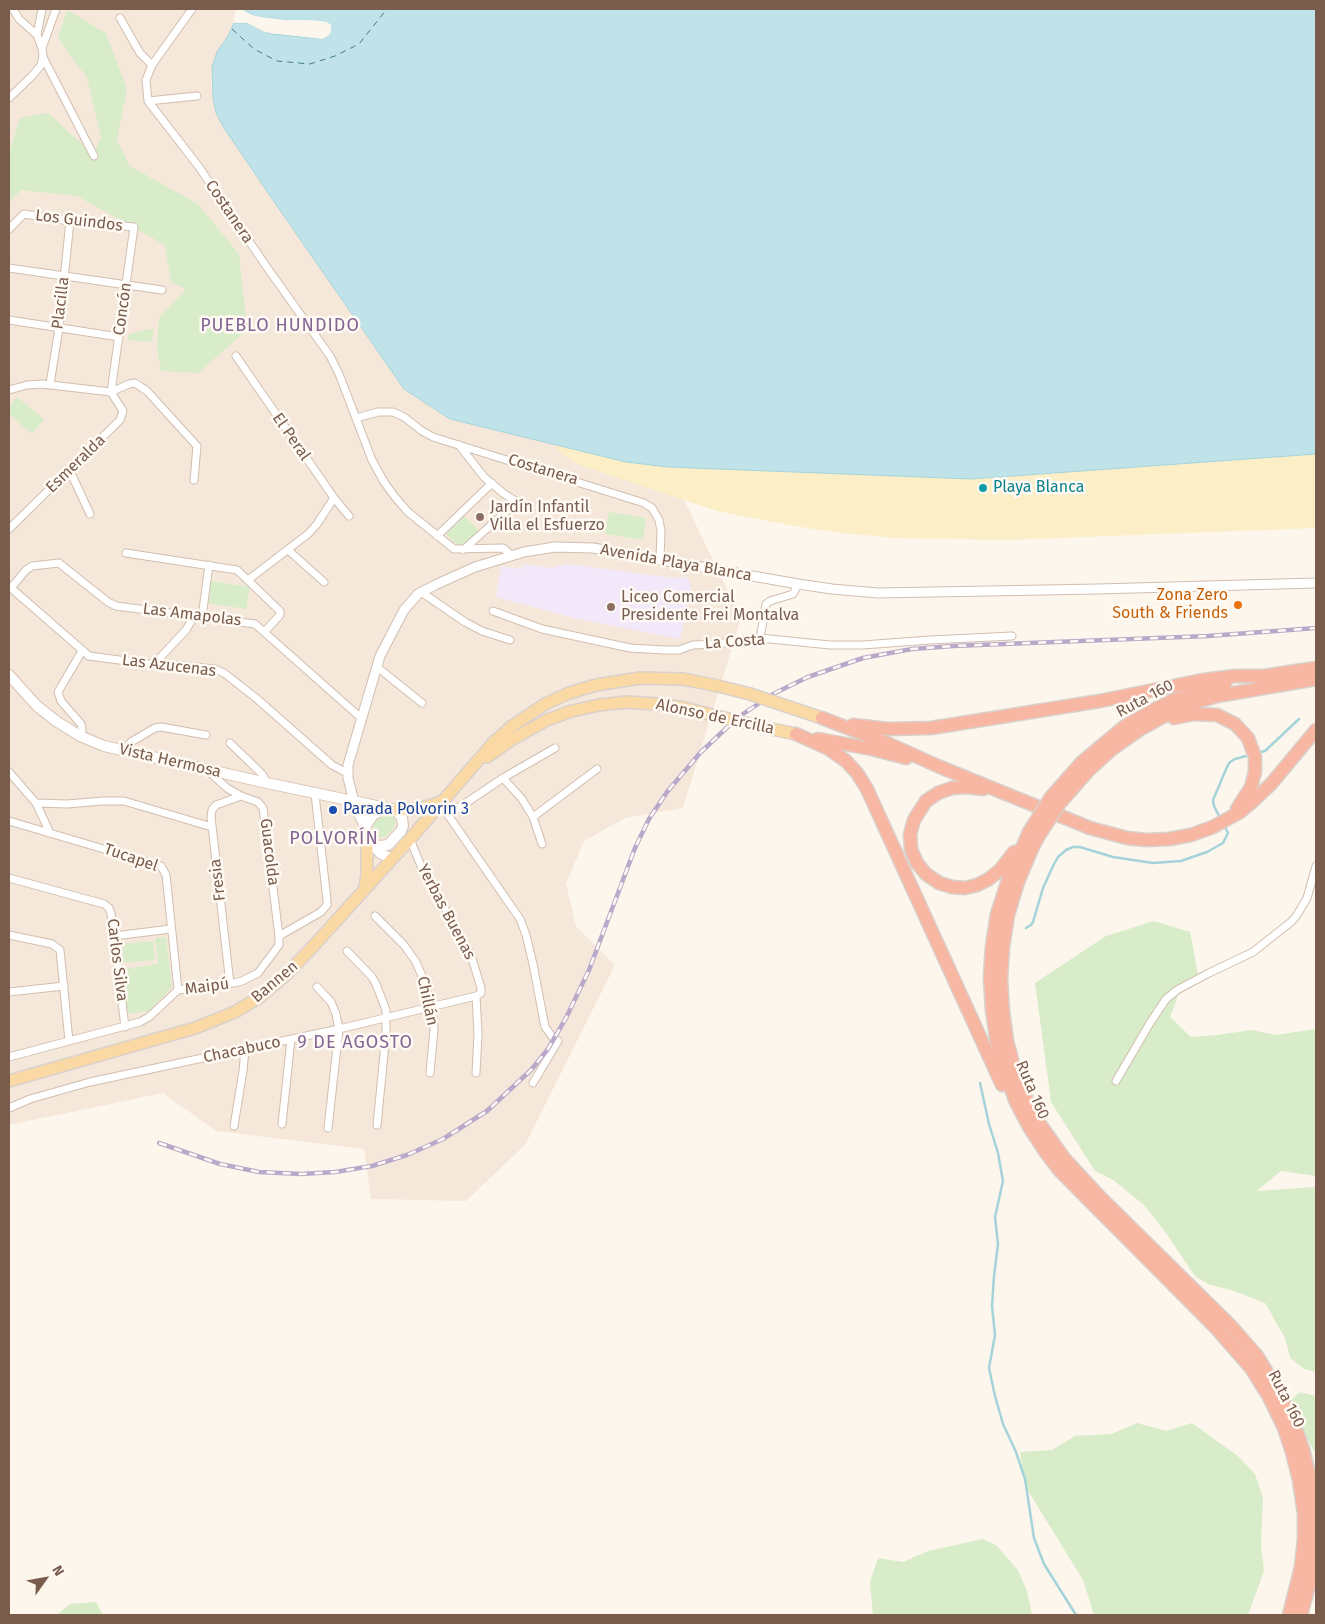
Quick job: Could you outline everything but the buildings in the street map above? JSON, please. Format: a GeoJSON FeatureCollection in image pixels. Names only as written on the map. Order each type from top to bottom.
{"type":"FeatureCollection","features":[{"type":"Feature","properties":{"kind":"highway","name":"Ruta 160"},"geometry":{"type":"LineString","coordinates":[[1290,1615],[1301,1567],[1304,1514],[1299,1480],[1284,1428],[1269,1397],[1251,1368],[1233,1346],[1070,1182],[1029,1127],[1011,1089],[1001,1059],[993,1018],[990,977],[997,914],[1008,880],[1070,775],[1088,756],[1112,736],[1141,717],[1173,700],[1231,682],[1316,668]]}},
{"type":"Feature","properties":{"kind":"highway"},"geometry":{"type":"LineString","coordinates":[[822,718],[888,729],[931,728],[1100,701],[1203,680],[1236,676],[1265,676]]}},
{"type":"Feature","properties":{"kind":"highway","name":"Ruta 160"},"geometry":{"type":"LineString","coordinates":[[1055,800],[1076,784],[1099,761],[1139,730],[1168,714],[1208,699],[1253,688],[1316,678]]}},
{"type":"Feature","properties":{"kind":"highway"},"geometry":{"type":"LineString","coordinates":[[1139,730],[1189,714],[1202,713],[1224,718],[1244,732],[1251,744],[1255,757],[1254,780],[1242,802],[1223,822]]}},
{"type":"Feature","properties":{"kind":"highway"},"geometry":{"type":"LineString","coordinates":[[822,718],[1090,828],[1135,839],[1158,840],[1180,838],[1202,831],[1240,812],[1260,796],[1316,730]]}},
{"type":"Feature","properties":{"kind":"highway"},"geometry":{"type":"LineString","coordinates":[[796,734],[872,749],[940,767]]}},
{"type":"Feature","properties":{"kind":"highway"},"geometry":{"type":"LineString","coordinates":[[796,734],[838,755],[852,767],[873,799],[1001,1083],[1029,1127]]}},
{"type":"Feature","properties":{"kind":"highway"},"geometry":{"type":"LineString","coordinates":[[1001,792],[968,787],[952,788],[938,793],[926,801],[914,820],[910,834],[912,849],[919,866],[932,879],[946,886],[958,888],[977,885],[989,879],[1000,870],[1034,835]]}},
{"type":"Feature","properties":{"kind":"highway","name":"Ruta 160"},"geometry":{"type":"LineString","coordinates":[[1034,835],[1008,915],[1003,947],[1001,979],[1003,1011],[1007,1041],[1015,1071],[1035,1117],[1064,1158],[1099,1196],[1234,1330],[1262,1363],[1279,1392],[1303,1449],[1311,1483],[1314,1510],[1314,1555],[1307,1595],[1301,1615]]}},
{"type":"Feature","properties":{"kind":"main road","name":"Vista Hermosa"},"geometry":{"type":"LineString","coordinates":[[9,675],[50,717],[80,736],[104,746],[315,794],[391,809]]}},
{"type":"Feature","properties":{"kind":"main road","name":"Alonso de Ercilla"},"geometry":{"type":"LineString","coordinates":[[470,771],[493,743],[522,718],[557,698],[596,685],[640,678],[697,681],[750,694],[822,718]]}},
{"type":"Feature","properties":{"kind":"main road","name":"Alonso de Ercilla"},"geometry":{"type":"LineString","coordinates":[[470,771],[499,748],[528,729],[559,715],[613,703],[656,704],[685,708],[796,734]]}},
{"type":"Feature","properties":{"kind":"main road","name":"Bannen"},"geometry":{"type":"LineString","coordinates":[[9,1081],[181,1033],[241,1008],[270,990],[288,973],[470,771]]}},
{"type":"Feature","properties":{"kind":"main road"},"geometry":{"type":"LineString","coordinates":[[365,888],[368,836],[373,815],[380,810],[419,808],[443,801]]}},
{"type":"Feature","properties":{"kind":"main road"},"geometry":{"type":"LineString","coordinates":[[354,802],[368,836],[380,853],[392,859]]}},
{"type":"Feature","properties":{"kind":"main road"},"geometry":{"type":"LineString","coordinates":[[391,809],[403,821],[410,839]]}},
{"type":"Feature","properties":{"kind":"main road"},"geometry":{"type":"LineString","coordinates":[[368,836],[382,846],[390,844],[401,831],[403,821]]}},
{"type":"Feature","properties":{"kind":"street"},"geometry":{"type":"LineString","coordinates":[[9,98],[37,71],[43,57],[37,35],[19,19],[13,9]]}},
{"type":"Feature","properties":{"kind":"street"},"geometry":{"type":"LineString","coordinates":[[37,35],[42,9]]}},
{"type":"Feature","properties":{"kind":"street"},"geometry":{"type":"LineString","coordinates":[[42,48],[56,9]]}},
{"type":"Feature","properties":{"kind":"street"},"geometry":{"type":"LineString","coordinates":[[192,9],[152,65],[146,80],[148,101],[197,96]]}},
{"type":"Feature","properties":{"kind":"street"},"geometry":{"type":"LineString","coordinates":[[120,18],[140,53],[152,65]]}},
{"type":"Feature","properties":{"kind":"street"},"geometry":{"type":"LineString","coordinates":[[43,57],[94,156]]}},
{"type":"Feature","properties":{"kind":"street","name":"Costanera"},"geometry":{"type":"LineString","coordinates":[[148,101],[199,167],[330,356],[339,374],[372,460],[395,498],[408,512],[454,549],[463,550]]}},
{"type":"Feature","properties":{"kind":"street","name":"Los Guindos"},"geometry":{"type":"LineString","coordinates":[[9,229],[24,214],[70,221],[134,227]]}},
{"type":"Feature","properties":{"kind":"street","name":"Placilla"},"geometry":{"type":"LineString","coordinates":[[50,384],[59,328],[70,221]]}},
{"type":"Feature","properties":{"kind":"street","name":"Concón"},"geometry":{"type":"LineString","coordinates":[[111,392],[134,227]]}},
{"type":"Feature","properties":{"kind":"street"},"geometry":{"type":"LineString","coordinates":[[9,268],[162,290]]}},
{"type":"Feature","properties":{"kind":"street"},"geometry":{"type":"LineString","coordinates":[[9,320],[119,337]]}},
{"type":"Feature","properties":{"kind":"street","name":"El Peral"},"geometry":{"type":"LineString","coordinates":[[236,356],[334,498],[349,516]]}},
{"type":"Feature","properties":{"kind":"street"},"geometry":{"type":"LineString","coordinates":[[9,390],[27,385],[50,384],[111,392],[135,383],[147,392],[197,446],[194,480]]}},
{"type":"Feature","properties":{"kind":"street","name":"Esmeralda"},"geometry":{"type":"LineString","coordinates":[[9,529],[120,420],[123,410],[111,392]]}},
{"type":"Feature","properties":{"kind":"street","name":"Costanera"},"geometry":{"type":"LineString","coordinates":[[356,418],[378,412],[393,412],[404,417],[426,434],[644,503],[655,512],[661,526],[660,560]]}},
{"type":"Feature","properties":{"kind":"street"},"geometry":{"type":"LineString","coordinates":[[459,444],[484,477],[517,502],[463,550]]}},
{"type":"Feature","properties":{"kind":"street"},"geometry":{"type":"LineString","coordinates":[[70,470],[90,514]]}},
{"type":"Feature","properties":{"kind":"street"},"geometry":{"type":"LineString","coordinates":[[438,536],[492,484]]}},
{"type":"Feature","properties":{"kind":"street"},"geometry":{"type":"LineString","coordinates":[[248,580],[314,528],[334,498]]}},
{"type":"Feature","properties":{"kind":"street","name":"Avenida Playa Blanca"},"geometry":{"type":"LineString","coordinates":[[354,802],[347,773],[348,765],[377,667],[388,638],[400,615],[421,592],[476,567],[511,555],[541,548],[569,546],[593,548],[798,584],[850,591],[905,594],[1316,583]]}},
{"type":"Feature","properties":{"kind":"street"},"geometry":{"type":"LineString","coordinates":[[463,550],[503,548],[511,555]]}},
{"type":"Feature","properties":{"kind":"street"},"geometry":{"type":"LineString","coordinates":[[288,550],[324,582]]}},
{"type":"Feature","properties":{"kind":"street"},"geometry":{"type":"LineString","coordinates":[[126,553],[235,570],[280,611],[280,615],[265,631]]}},
{"type":"Feature","properties":{"kind":"street","name":"Las Amapolas"},"geometry":{"type":"LineString","coordinates":[[11,588],[26,570],[32,566],[59,563],[113,605],[258,625],[362,718]]}},
{"type":"Feature","properties":{"kind":"street"},"geometry":{"type":"LineString","coordinates":[[155,663],[198,616],[209,566]]}},
{"type":"Feature","properties":{"kind":"street"},"geometry":{"type":"LineString","coordinates":[[760,638],[766,604],[793,594],[798,584]]}},
{"type":"Feature","properties":{"kind":"street","name":"Las Azucenas"},"geometry":{"type":"LineString","coordinates":[[11,588],[82,651],[94,658],[214,669],[224,673],[256,698],[332,765],[347,773]]}},
{"type":"Feature","properties":{"kind":"street"},"geometry":{"type":"LineString","coordinates":[[421,592],[470,625],[510,640]]}},
{"type":"Feature","properties":{"kind":"street","name":"La Costa"},"geometry":{"type":"LineString","coordinates":[[493,611],[542,630],[630,648],[673,650],[694,645],[760,638],[855,646],[1012,636]]}},
{"type":"Feature","properties":{"kind":"street"},"geometry":{"type":"LineString","coordinates":[[80,736],[81,724],[61,701],[58,692],[82,651]]}},
{"type":"Feature","properties":{"kind":"street"},"geometry":{"type":"LineString","coordinates":[[377,667],[422,703]]}},
{"type":"Feature","properties":{"kind":"street"},"geometry":{"type":"LineString","coordinates":[[125,751],[131,742],[160,727],[206,735]]}},
{"type":"Feature","properties":{"kind":"street"},"geometry":{"type":"LineString","coordinates":[[230,743],[262,774],[267,783]]}},
{"type":"Feature","properties":{"kind":"street"},"geometry":{"type":"LineString","coordinates":[[448,815],[503,778],[555,748]]}},
{"type":"Feature","properties":{"kind":"street"},"geometry":{"type":"LineString","coordinates":[[533,817],[597,769]]}},
{"type":"Feature","properties":{"kind":"street","name":"Guacolda"},"geometry":{"type":"LineString","coordinates":[[207,770],[227,788],[241,796],[258,802],[263,808],[279,936]]}},
{"type":"Feature","properties":{"kind":"street"},"geometry":{"type":"LineString","coordinates":[[9,772],[36,803],[50,833]]}},
{"type":"Feature","properties":{"kind":"street"},"geometry":{"type":"LineString","coordinates":[[503,778],[522,799],[533,817],[542,844]]}},
{"type":"Feature","properties":{"kind":"street"},"geometry":{"type":"LineString","coordinates":[[279,936],[321,912],[326,905],[315,794]]}},
{"type":"Feature","properties":{"kind":"street","name":"Fresia"},"geometry":{"type":"LineString","coordinates":[[230,984],[211,813],[214,807],[221,802],[241,796]]}},
{"type":"Feature","properties":{"kind":"street"},"geometry":{"type":"LineString","coordinates":[[36,803],[67,804],[103,800],[124,801],[212,827]]}},
{"type":"Feature","properties":{"kind":"street"},"geometry":{"type":"LineString","coordinates":[[443,801],[448,815],[509,900],[520,919],[526,935],[545,1027],[554,1039],[558,1041],[533,1083]]}},
{"type":"Feature","properties":{"kind":"street","name":"Tucapel"},"geometry":{"type":"LineString","coordinates":[[9,821],[161,866],[166,875],[178,990]]}},
{"type":"Feature","properties":{"kind":"street","name":"Yerbas Buenas"},"geometry":{"type":"LineString","coordinates":[[410,839],[421,866],[471,955],[482,988],[481,993],[476,996],[478,1026],[476,1073]]}},
{"type":"Feature","properties":{"kind":"street"},"geometry":{"type":"LineString","coordinates":[[1116,1081],[1150,1022],[1166,999],[1178,990],[1253,952],[1291,922],[1307,898],[1316,866]]}},
{"type":"Feature","properties":{"kind":"street","name":"Carlos Silva"},"geometry":{"type":"LineString","coordinates":[[9,878],[107,906],[112,913],[125,1027]]}},
{"type":"Feature","properties":{"kind":"street","name":"Chillán"},"geometry":{"type":"LineString","coordinates":[[375,916],[398,938],[411,954],[426,983],[432,1007],[434,1036],[430,1073]]}},
{"type":"Feature","properties":{"kind":"street"},"geometry":{"type":"LineString","coordinates":[[114,936],[171,929]]}},
{"type":"Feature","properties":{"kind":"street"},"geometry":{"type":"LineString","coordinates":[[9,936],[56,946],[60,952],[69,1041]]}},
{"type":"Feature","properties":{"kind":"street","name":"Maipú"},"geometry":{"type":"LineString","coordinates":[[9,1057],[125,1027],[146,1019],[178,990],[242,981],[258,973],[279,945],[279,936]]}},
{"type":"Feature","properties":{"kind":"street"},"geometry":{"type":"LineString","coordinates":[[347,951],[366,969],[376,984],[386,1010],[386,1034],[377,1125]]}},
{"type":"Feature","properties":{"kind":"street"},"geometry":{"type":"LineString","coordinates":[[9,992],[64,986]]}},
{"type":"Feature","properties":{"kind":"street"},"geometry":{"type":"LineString","coordinates":[[317,986],[331,1002],[339,1029],[328,1128]]}},
{"type":"Feature","properties":{"kind":"street","name":"Chacabuco"},"geometry":{"type":"LineString","coordinates":[[9,1108],[90,1082],[245,1050],[476,996]]}},
{"type":"Feature","properties":{"kind":"street"},"geometry":{"type":"LineString","coordinates":[[282,1124],[291,1039]]}},
{"type":"Feature","properties":{"kind":"street"},"geometry":{"type":"LineString","coordinates":[[234,1126],[245,1050]]}},
{"type":"Feature","properties":{"kind":"shaded area"},"geometry":{"type":"Polygon","coordinates":[[[9,9],[236,9],[232,29],[213,61],[211,83],[216,113],[224,128],[275,203],[404,389],[450,419],[626,462],[668,467],[741,618],[683,808],[625,818],[584,841],[566,884],[576,926],[615,965],[525,1145],[466,1201],[371,1199],[364,1149],[216,1131],[163,1093],[9,1125],[9,9]]]}},
{"type":"Feature","properties":{"kind":"shaded area","name":"Liceo Comercial Presidente Frei Montalva"},"geometry":{"type":"Polygon","coordinates":[[[524,564],[551,568],[567,564],[674,578],[688,577],[691,588],[680,639],[574,618],[496,597],[501,566],[522,569],[524,564]]]}},
{"type":"Feature","properties":{"kind":"green space"},"geometry":{"type":"Polygon","coordinates":[[[67,10],[106,33],[127,89],[117,140],[130,166],[198,204],[239,254],[247,330],[198,373],[161,371],[157,348],[159,318],[186,289],[171,282],[165,245],[77,196],[21,190],[9,202],[9,153],[20,118],[48,113],[94,155],[101,137],[87,78],[58,38],[67,10]]]}},
{"type":"Feature","properties":{"kind":"green space"},"geometry":{"type":"Polygon","coordinates":[[[154,328],[152,342],[128,340],[129,334],[154,328]]]}},
{"type":"Feature","properties":{"kind":"green space"},"geometry":{"type":"Polygon","coordinates":[[[17,397],[44,419],[32,434],[9,414],[9,407],[17,397]]]}},
{"type":"Feature","properties":{"kind":"green space"},"geometry":{"type":"Polygon","coordinates":[[[609,512],[646,518],[643,540],[605,534],[609,512]]]}},
{"type":"Feature","properties":{"kind":"green space"},"geometry":{"type":"Polygon","coordinates":[[[464,516],[479,531],[462,549],[446,534],[464,516]]]}},
{"type":"Feature","properties":{"kind":"green space"},"geometry":{"type":"Polygon","coordinates":[[[211,581],[250,587],[246,609],[208,603],[211,581]]]}},
{"type":"Feature","properties":{"kind":"green space"},"geometry":{"type":"Polygon","coordinates":[[[389,815],[395,818],[395,826],[386,836],[379,838],[374,833],[373,826],[379,818],[389,815]]]}},
{"type":"Feature","properties":{"kind":"green space"},"geometry":{"type":"Polygon","coordinates":[[[1154,921],[1190,932],[1198,974],[1178,996],[1170,1017],[1191,1037],[1252,1030],[1275,1035],[1316,1029],[1316,1176],[1281,1171],[1257,1191],[1316,1187],[1316,1372],[1304,1369],[1290,1358],[1285,1338],[1265,1303],[1234,1291],[1208,1284],[1195,1276],[1166,1233],[1144,1205],[1113,1180],[1095,1171],[1051,1102],[1035,983],[1106,936],[1154,921]]]}},
{"type":"Feature","properties":{"kind":"green space"},"geometry":{"type":"Polygon","coordinates":[[[166,937],[172,987],[149,1011],[128,1014],[122,969],[158,964],[155,938],[166,937]]]}},
{"type":"Feature","properties":{"kind":"green space"},"geometry":{"type":"Polygon","coordinates":[[[153,941],[155,960],[123,963],[122,944],[153,941]]]}},
{"type":"Feature","properties":{"kind":"green space"},"geometry":{"type":"Polygon","coordinates":[[[1300,1392],[1316,1396],[1316,1455],[1288,1403],[1300,1392]]]}},
{"type":"Feature","properties":{"kind":"green space"},"geometry":{"type":"Polygon","coordinates":[[[1137,1423],[1166,1431],[1192,1423],[1239,1457],[1255,1474],[1263,1498],[1261,1544],[1264,1571],[1248,1615],[1094,1615],[1083,1580],[1025,1486],[1020,1452],[1052,1450],[1075,1436],[1111,1434],[1137,1423]]]}},
{"type":"Feature","properties":{"kind":"green space"},"geometry":{"type":"Polygon","coordinates":[[[983,1539],[997,1546],[1018,1570],[1027,1591],[1032,1615],[873,1615],[870,1582],[878,1558],[903,1562],[928,1551],[983,1539]]]}},
{"type":"Feature","properties":{"kind":"green space"},"geometry":{"type":"Polygon","coordinates":[[[96,1602],[103,1615],[57,1615],[70,1604],[96,1602]]]}},
{"type":"Feature","properties":{"kind":"sand","name":"Playa Blanca"},"geometry":{"type":"Polygon","coordinates":[[[555,445],[626,462],[668,467],[971,479],[1316,454],[1316,528],[1006,540],[896,538],[842,533],[717,511],[577,464],[561,453],[555,445]]]}},
{"type":"Feature","properties":{"kind":"water"},"geometry":{"type":"Polygon","coordinates":[[[241,9],[1316,9],[1316,454],[971,479],[668,467],[626,462],[450,419],[404,389],[275,203],[224,128],[216,113],[213,98],[212,67],[217,52],[234,23],[247,23],[271,34],[322,39],[328,36],[331,25],[311,20],[294,21],[261,17],[241,9]]]}},
{"type":"Feature","properties":{"kind":"pier"},"geometry":{"type":"Polygon","coordinates":[[[238,9],[261,17],[327,22],[331,25],[331,32],[322,39],[265,32],[247,23],[234,23],[235,20],[248,21],[272,31],[306,35],[325,35],[328,33],[329,28],[326,24],[310,22],[294,23],[256,19],[238,9]]]}},
{"type":"Feature","properties":{"kind":"waterway"},"geometry":{"type":"LineString","coordinates":[[1257,753],[1265,751],[1299,719]]}},
{"type":"Feature","properties":{"kind":"waterway"},"geometry":{"type":"LineString","coordinates":[[1220,818],[1213,800],[1227,767],[1235,759],[1250,755]]}},
{"type":"Feature","properties":{"kind":"waterway"},"geometry":{"type":"LineString","coordinates":[[1026,928],[1033,922],[1043,888],[1054,864],[1058,857],[1066,850],[1080,847],[1113,857],[1153,863],[1181,861],[1207,852],[1223,843],[1228,833],[1224,825]]}},
{"type":"Feature","properties":{"kind":"waterway"},"geometry":{"type":"LineString","coordinates":[[980,1083],[998,1153],[1003,1181],[995,1217],[998,1244],[992,1306],[995,1335],[989,1368],[1003,1424],[1016,1452],[1025,1479],[1034,1538],[1044,1564],[1076,1615]]}},
{"type":"Feature","properties":{"kind":"ferry route"},"geometry":{"type":"LineString","coordinates":[[232,29],[254,49],[277,61],[310,64],[335,56],[359,44],[387,9]]}},
{"type":"Feature","properties":{"kind":"railway"},"geometry":{"type":"LineString","coordinates":[[159,1143],[220,1164],[259,1172],[301,1174],[335,1172],[372,1166],[407,1155],[443,1139],[487,1111],[531,1070],[548,1049],[566,1018],[589,970],[635,848],[649,819],[667,792],[700,753],[737,718],[773,694],[808,677],[863,658],[912,649],[1208,636],[1316,628]]}},
{"type":"Feature","properties":{"kind":"place","name":"Playa Blanca"},"geometry":{"type":"Point","coordinates":[983,488]}},
{"type":"Feature","properties":{"kind":"place","name":"Jardín Infantil Villa el Esfuerzo"},"geometry":{"type":"Point","coordinates":[480,517]}},
{"type":"Feature","properties":{"kind":"place","name":"Zona Zero South & Friends"},"geometry":{"type":"Point","coordinates":[1238,605]}},
{"type":"Feature","properties":{"kind":"place","name":"Liceo Comercial Presidente Frei Montalva"},"geometry":{"type":"Point","coordinates":[611,607]}},
{"type":"Feature","properties":{"kind":"place","name":"Parada Polvorin 3"},"geometry":{"type":"Point","coordinates":[333,810]}},
{"type":"Feature","properties":{"kind":"district","name":"PUEBLO HUNDIDO"},"geometry":{"type":"Point","coordinates":[280,326]}},
{"type":"Feature","properties":{"kind":"district","name":"POLVORÍN"},"geometry":{"type":"Point","coordinates":[334,839]}},
{"type":"Feature","properties":{"kind":"district","name":"9 DE AGOSTO"},"geometry":{"type":"Point","coordinates":[355,1043]}}]}
